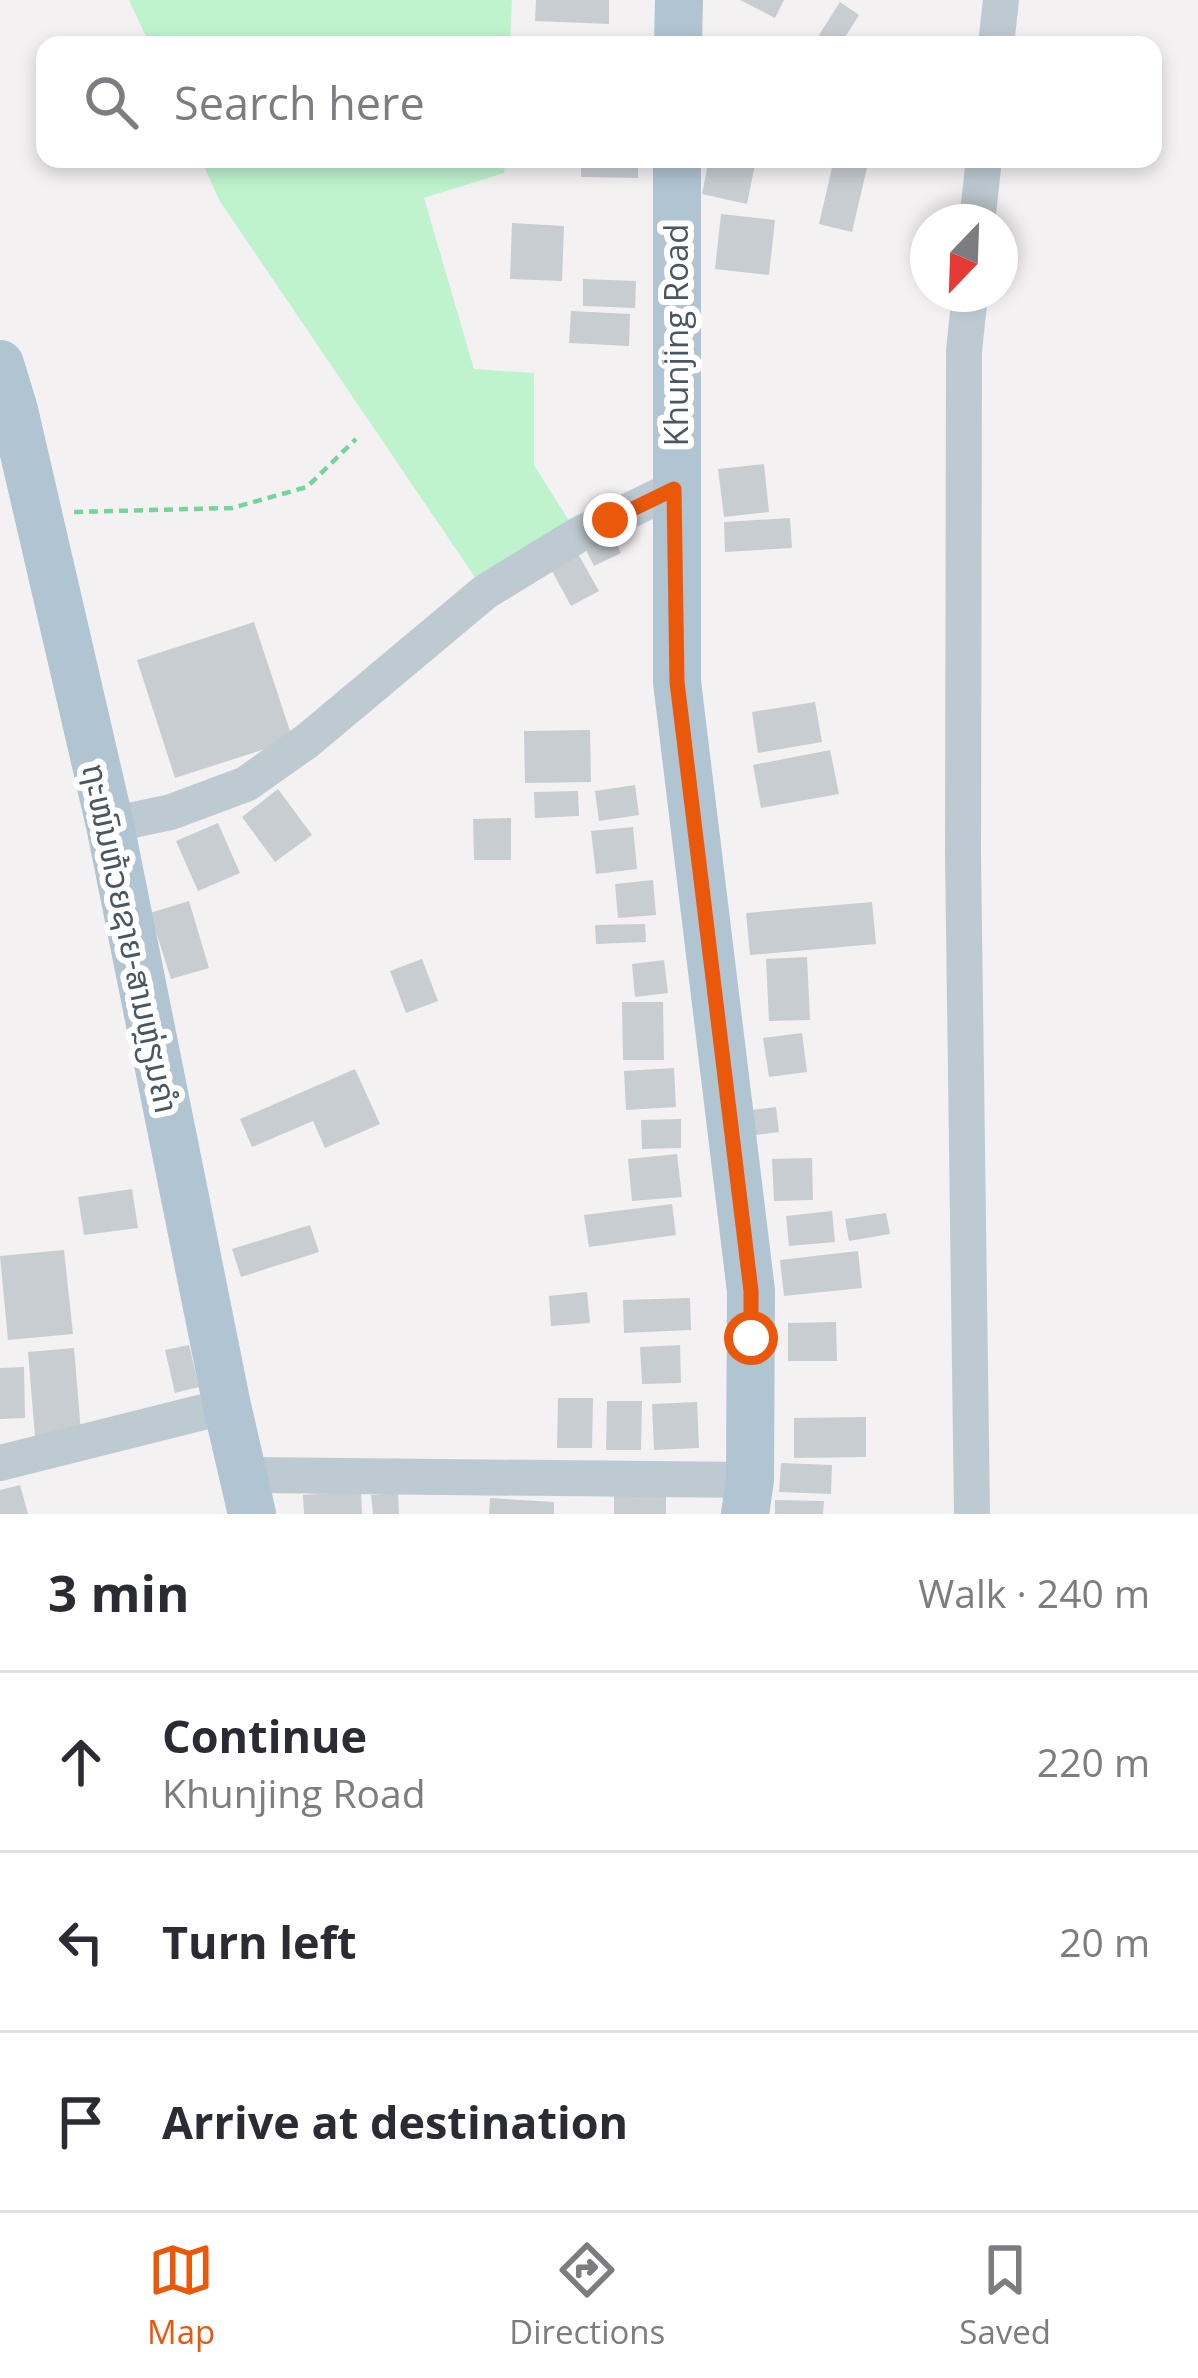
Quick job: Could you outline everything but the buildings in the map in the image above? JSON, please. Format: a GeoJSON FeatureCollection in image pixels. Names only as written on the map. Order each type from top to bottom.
{"type":"FeatureCollection","features":[{"type":"Feature","properties":{"kind":"main road"},"geometry":{"type":"LineString","coordinates":[[678,36],[679,0]]}},
{"type":"Feature","properties":{"kind":"main road","name":"Khunjing Road"},"geometry":{"type":"LineString","coordinates":[[677,168],[677,682],[751,1291],[747,1497]]}},
{"type":"Feature","properties":{"kind":"main road","name":"ຖະໜົນຫ້ວຍຊາຍ-ສາມຫຼ່ຽມຄຳ"},"geometry":{"type":"LineString","coordinates":[[0,364],[110,825],[248,1495]]}},
{"type":"Feature","properties":{"kind":"street"},"geometry":{"type":"LineString","coordinates":[[997,36],[1001,0]]}},
{"type":"Feature","properties":{"kind":"street"},"geometry":{"type":"LineString","coordinates":[[979,204],[983,168]]}},
{"type":"Feature","properties":{"kind":"street"},"geometry":{"type":"LineString","coordinates":[[968,312],[964,351],[963,855],[972,1514]]}},
{"type":"Feature","properties":{"kind":"street"},"geometry":{"type":"LineString","coordinates":[[110,825],[171,812],[246,784],[308,741],[485,592],[578,535],[674,489]]}},
{"type":"Feature","properties":{"kind":"street"},"geometry":{"type":"LineString","coordinates":[[0,1463],[226,1406]]}},
{"type":"Feature","properties":{"kind":"street"},"geometry":{"type":"LineString","coordinates":[[248,1495],[747,1497]]}},
{"type":"Feature","properties":{"kind":"path"},"geometry":{"type":"LineString","coordinates":[[38,513],[232,508],[308,487],[356,440]]}},
{"type":"Feature","properties":{"kind":"green space"},"geometry":{"type":"Polygon","coordinates":[[[129,0],[512,0],[510,36],[146,36],[129,0]]]}},
{"type":"Feature","properties":{"kind":"green space"},"geometry":{"type":"Polygon","coordinates":[[[205,168],[504,168],[504,173],[424,198],[474,369],[534,373],[534,465],[578,535],[485,592],[219,200],[205,168]]]}},
{"type":"Feature","properties":{"kind":"route"},"geometry":{"type":"LineString","coordinates":[[610,520],[674,489],[677,682],[751,1291],[751,1338]]}}]}
